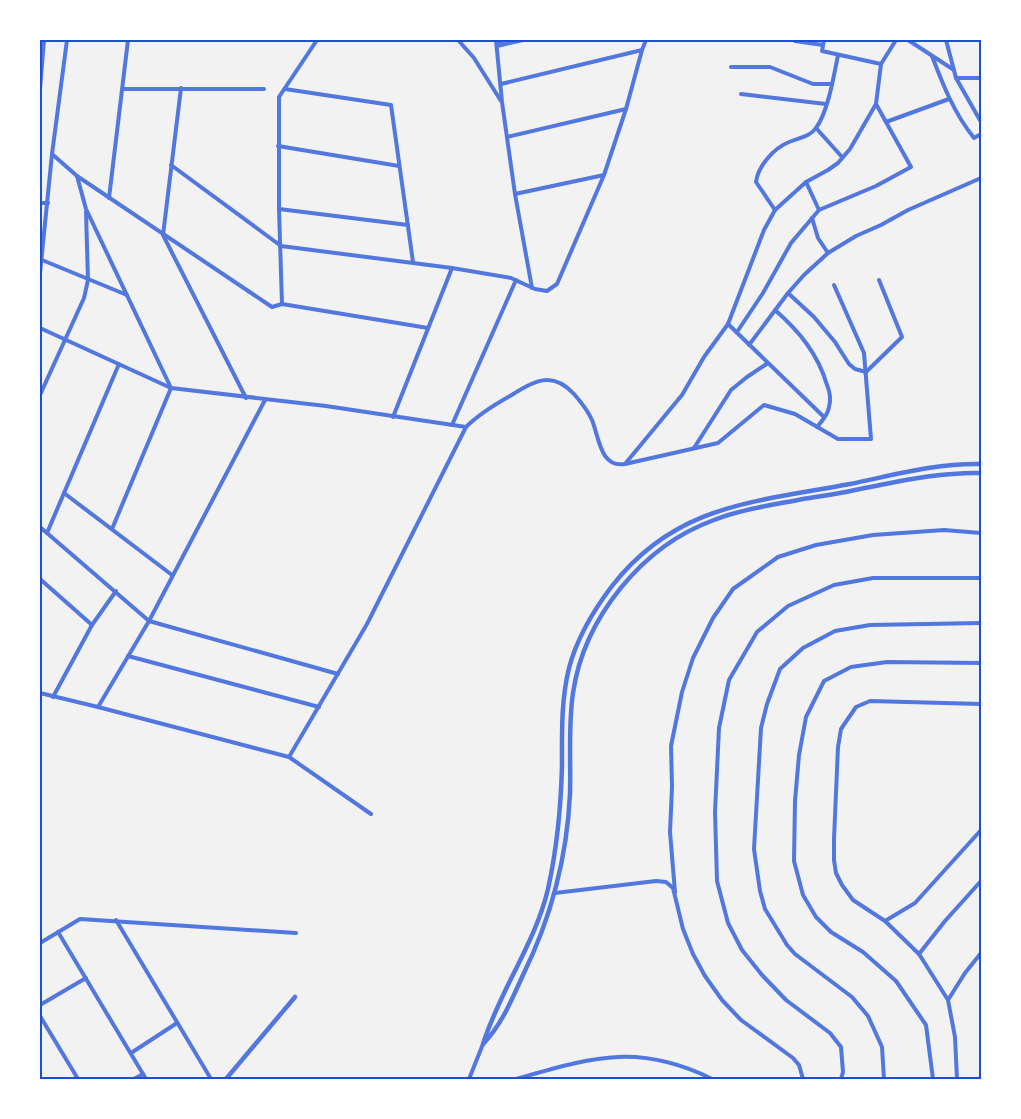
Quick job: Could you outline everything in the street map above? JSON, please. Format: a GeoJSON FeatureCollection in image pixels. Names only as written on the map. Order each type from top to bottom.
{"type":"FeatureCollection","features":[{"type":"Feature","properties":{"kind":"street"},"geometry":{"type":"LineString","coordinates":[[40,89],[44,40]]}},
{"type":"Feature","properties":{"kind":"street"},"geometry":{"type":"LineString","coordinates":[[40,273],[52,154],[67,40]]}},
{"type":"Feature","properties":{"kind":"street"},"geometry":{"type":"LineString","coordinates":[[109,198],[128,40]]}},
{"type":"Feature","properties":{"kind":"street"},"geometry":{"type":"LineString","coordinates":[[282,304],[278,146],[279,97],[316,40]]}},
{"type":"Feature","properties":{"kind":"street"},"geometry":{"type":"LineString","coordinates":[[458,40],[474,58],[502,102]]}},
{"type":"Feature","properties":{"kind":"street"},"geometry":{"type":"LineString","coordinates":[[496,40],[502,102],[515,194],[532,288]]}},
{"type":"Feature","properties":{"kind":"street"},"geometry":{"type":"LineString","coordinates":[[497,46],[503,40]]}},
{"type":"Feature","properties":{"kind":"street"},"geometry":{"type":"LineString","coordinates":[[497,46],[523,40]]}},
{"type":"Feature","properties":{"kind":"street"},"geometry":{"type":"LineString","coordinates":[[171,165],[281,246],[452,268],[516,280],[532,288],[547,291],[557,284],[604,175],[646,40]]}},
{"type":"Feature","properties":{"kind":"street"},"geometry":{"type":"LineString","coordinates":[[624,464],[682,394],[704,357],[728,324],[764,230],[775,210],[806,182],[828,170],[850,149],[876,104],[881,64],[896,40]]}},
{"type":"Feature","properties":{"kind":"street"},"geometry":{"type":"LineString","coordinates":[[908,40],[954,70]]}},
{"type":"Feature","properties":{"kind":"street"},"geometry":{"type":"LineString","coordinates":[[946,40],[956,78],[981,122]]}},
{"type":"Feature","properties":{"kind":"street"},"geometry":{"type":"LineString","coordinates":[[795,41],[824,42],[822,51],[881,64]]}},
{"type":"Feature","properties":{"kind":"street"},"geometry":{"type":"LineString","coordinates":[[501,84],[642,50]]}},
{"type":"Feature","properties":{"kind":"street"},"geometry":{"type":"LineString","coordinates":[[775,210],[756,182],[757,172],[777,149],[786,143],[812,133],[816,128],[826,104],[838,55]]}},
{"type":"Feature","properties":{"kind":"street"},"geometry":{"type":"LineString","coordinates":[[932,56],[949,99],[962,123],[974,138],[981,134]]}},
{"type":"Feature","properties":{"kind":"street"},"geometry":{"type":"LineString","coordinates":[[731,66],[770,67],[813,84],[832,84]]}},
{"type":"Feature","properties":{"kind":"street"},"geometry":{"type":"LineString","coordinates":[[956,78],[981,78]]}},
{"type":"Feature","properties":{"kind":"street"},"geometry":{"type":"LineString","coordinates":[[181,88],[163,235],[246,398]]}},
{"type":"Feature","properties":{"kind":"street"},"geometry":{"type":"LineString","coordinates":[[122,89],[264,89]]}},
{"type":"Feature","properties":{"kind":"street"},"geometry":{"type":"LineString","coordinates":[[285,89],[391,106],[413,262]]}},
{"type":"Feature","properties":{"kind":"street"},"geometry":{"type":"LineString","coordinates":[[741,94],[826,104]]}},
{"type":"Feature","properties":{"kind":"street"},"geometry":{"type":"LineString","coordinates":[[886,122],[949,99]]}},
{"type":"Feature","properties":{"kind":"street"},"geometry":{"type":"LineString","coordinates":[[737,332],[763,293],[791,244],[819,210],[876,186],[911,167],[876,104]]}},
{"type":"Feature","properties":{"kind":"street"},"geometry":{"type":"LineString","coordinates":[[507,137],[626,109]]}},
{"type":"Feature","properties":{"kind":"street"},"geometry":{"type":"LineString","coordinates":[[816,128],[842,157]]}},
{"type":"Feature","properties":{"kind":"street"},"geometry":{"type":"LineString","coordinates":[[278,146],[399,166]]}},
{"type":"Feature","properties":{"kind":"street"},"geometry":{"type":"LineString","coordinates":[[52,154],[77,176],[272,307],[282,304],[428,328]]}},
{"type":"Feature","properties":{"kind":"street"},"geometry":{"type":"LineString","coordinates":[[515,194],[604,175]]}},
{"type":"Feature","properties":{"kind":"street"},"geometry":{"type":"LineString","coordinates":[[77,176],[86,209],[171,388],[112,529]]}},
{"type":"Feature","properties":{"kind":"street"},"geometry":{"type":"LineString","coordinates":[[749,344],[788,293],[828,253],[856,236],[882,225],[908,210],[981,178]]}},
{"type":"Feature","properties":{"kind":"street"},"geometry":{"type":"LineString","coordinates":[[806,182],[819,210]]}},
{"type":"Feature","properties":{"kind":"street"},"geometry":{"type":"LineString","coordinates":[[40,203],[48,203]]}},
{"type":"Feature","properties":{"kind":"street"},"geometry":{"type":"LineString","coordinates":[[40,395],[84,298],[88,280],[86,209]]}},
{"type":"Feature","properties":{"kind":"street"},"geometry":{"type":"LineString","coordinates":[[279,209],[408,225]]}},
{"type":"Feature","properties":{"kind":"street"},"geometry":{"type":"LineString","coordinates":[[812,218],[818,238],[828,253]]}},
{"type":"Feature","properties":{"kind":"street"},"geometry":{"type":"LineString","coordinates":[[42,260],[127,296]]}},
{"type":"Feature","properties":{"kind":"street"},"geometry":{"type":"LineString","coordinates":[[393,417],[452,268]]}},
{"type":"Feature","properties":{"kind":"street"},"geometry":{"type":"LineString","coordinates":[[452,426],[516,280]]}},
{"type":"Feature","properties":{"kind":"street"},"geometry":{"type":"LineString","coordinates":[[866,372],[902,337],[879,280]]}},
{"type":"Feature","properties":{"kind":"street"},"geometry":{"type":"LineString","coordinates":[[289,757],[367,624],[466,427],[480,414],[525,386],[540,381],[555,380],[562,382],[592,420],[600,447],[608,460],[618,465],[718,443],[764,406],[795,414],[838,439],[871,439],[865,362],[860,344],[834,285]]}},
{"type":"Feature","properties":{"kind":"street"},"geometry":{"type":"LineString","coordinates":[[788,293],[814,317],[849,364],[855,369],[866,372]]}},
{"type":"Feature","properties":{"kind":"street"},"geometry":{"type":"LineString","coordinates":[[775,310],[788,321],[805,341],[820,365],[829,392],[830,407],[818,427]]}},
{"type":"Feature","properties":{"kind":"street"},"geometry":{"type":"LineString","coordinates":[[728,324],[824,417]]}},
{"type":"Feature","properties":{"kind":"street"},"geometry":{"type":"LineString","coordinates":[[40,328],[171,388],[466,427]]}},
{"type":"Feature","properties":{"kind":"street"},"geometry":{"type":"LineString","coordinates":[[694,448],[731,390],[768,363]]}},
{"type":"Feature","properties":{"kind":"street"},"geometry":{"type":"LineString","coordinates":[[47,533],[119,364]]}},
{"type":"Feature","properties":{"kind":"street"},"geometry":{"type":"LineString","coordinates":[[98,707],[149,621],[265,400]]}},
{"type":"Feature","properties":{"kind":"street"},"geometry":{"type":"LineString","coordinates":[[469,1079],[484,1044],[492,1018],[529,942],[547,891],[560,812],[562,710],[565,686],[574,651],[587,622],[603,598],[626,570],[649,548],[669,533],[713,512],[754,500],[850,484],[938,466],[981,464]]}},
{"type":"Feature","properties":{"kind":"street"},"geometry":{"type":"LineString","coordinates":[[484,1044],[501,1021],[525,971],[544,928],[555,892],[561,864],[569,802],[570,719],[578,667],[586,645],[602,616],[618,592],[638,569],[670,543],[712,520],[740,512],[912,478],[946,474],[981,473]]}},
{"type":"Feature","properties":{"kind":"street"},"geometry":{"type":"LineString","coordinates":[[64,493],[172,576]]}},
{"type":"Feature","properties":{"kind":"street"},"geometry":{"type":"LineString","coordinates":[[782,495],[784,503]]}},
{"type":"Feature","properties":{"kind":"street"},"geometry":{"type":"LineString","coordinates":[[40,527],[149,621],[338,674]]}},
{"type":"Feature","properties":{"kind":"street"},"geometry":{"type":"LineString","coordinates":[[674,892],[670,832],[671,746],[682,692],[693,658],[713,618],[733,589],[778,557],[816,545],[873,535],[944,530],[981,532]]}},
{"type":"Feature","properties":{"kind":"street"},"geometry":{"type":"LineString","coordinates":[[841,1079],[843,1072],[841,1047],[830,1033],[786,1000],[742,950],[728,923],[717,881],[715,812],[719,728],[729,680],[757,632],[788,606],[834,586],[873,578],[981,578]]}},
{"type":"Feature","properties":{"kind":"street"},"geometry":{"type":"LineString","coordinates":[[40,579],[92,625]]}},
{"type":"Feature","properties":{"kind":"street"},"geometry":{"type":"LineString","coordinates":[[53,697],[92,625],[116,591]]}},
{"type":"Feature","properties":{"kind":"street"},"geometry":{"type":"LineString","coordinates":[[884,1079],[882,1047],[868,1016],[852,997],[795,954],[787,945],[765,909],[754,849],[761,728],[767,704],[780,669],[803,648],[836,631],[870,625],[981,624]]}},
{"type":"Feature","properties":{"kind":"street"},"geometry":{"type":"LineString","coordinates":[[128,656],[319,707]]}},
{"type":"Feature","properties":{"kind":"street"},"geometry":{"type":"LineString","coordinates":[[933,1079],[926,1025],[896,981],[863,952],[831,932],[816,918],[803,895],[794,862],[795,802],[799,755],[806,717],[824,680],[851,667],[887,662],[981,662]]}},
{"type":"Feature","properties":{"kind":"street"},"geometry":{"type":"LineString","coordinates":[[40,693],[289,757],[371,814]]}},
{"type":"Feature","properties":{"kind":"street"},"geometry":{"type":"LineString","coordinates":[[957,1079],[955,1037],[948,1000],[919,954],[885,921],[853,900],[836,873],[834,838],[838,747],[841,729],[856,707],[870,701],[981,704]]}},
{"type":"Feature","properties":{"kind":"street"},"geometry":{"type":"LineString","coordinates":[[885,921],[915,903],[981,830]]}},
{"type":"Feature","properties":{"kind":"street"},"geometry":{"type":"LineString","coordinates":[[547,891],[555,892],[656,881],[666,882],[671,885],[688,942],[697,963],[713,987],[729,1009],[741,1020],[794,1058],[800,1067],[803,1079]]}},
{"type":"Feature","properties":{"kind":"street"},"geometry":{"type":"LineString","coordinates":[[919,954],[945,921],[981,881]]}},
{"type":"Feature","properties":{"kind":"street"},"geometry":{"type":"LineString","coordinates":[[40,943],[80,919],[296,933]]}},
{"type":"Feature","properties":{"kind":"street"},"geometry":{"type":"LineString","coordinates":[[116,920],[211,1079]]}},
{"type":"Feature","properties":{"kind":"street"},"geometry":{"type":"LineString","coordinates":[[58,932],[146,1079]]}},
{"type":"Feature","properties":{"kind":"street"},"geometry":{"type":"LineString","coordinates":[[948,1000],[965,973],[981,953]]}},
{"type":"Feature","properties":{"kind":"street"},"geometry":{"type":"LineString","coordinates":[[40,1006],[86,978]]}},
{"type":"Feature","properties":{"kind":"street"},"geometry":{"type":"LineString","coordinates":[[226,1079],[295,997]]}},
{"type":"Feature","properties":{"kind":"street"},"geometry":{"type":"LineString","coordinates":[[40,1016],[78,1079]]}},
{"type":"Feature","properties":{"kind":"street"},"geometry":{"type":"LineString","coordinates":[[131,1053],[178,1023]]}},
{"type":"Feature","properties":{"kind":"street"},"geometry":{"type":"LineString","coordinates":[[516,1079],[576,1062],[624,1056],[647,1058],[676,1065],[712,1079]]}},
{"type":"Feature","properties":{"kind":"street"},"geometry":{"type":"LineString","coordinates":[[134,1079],[143,1074]]}}]}
